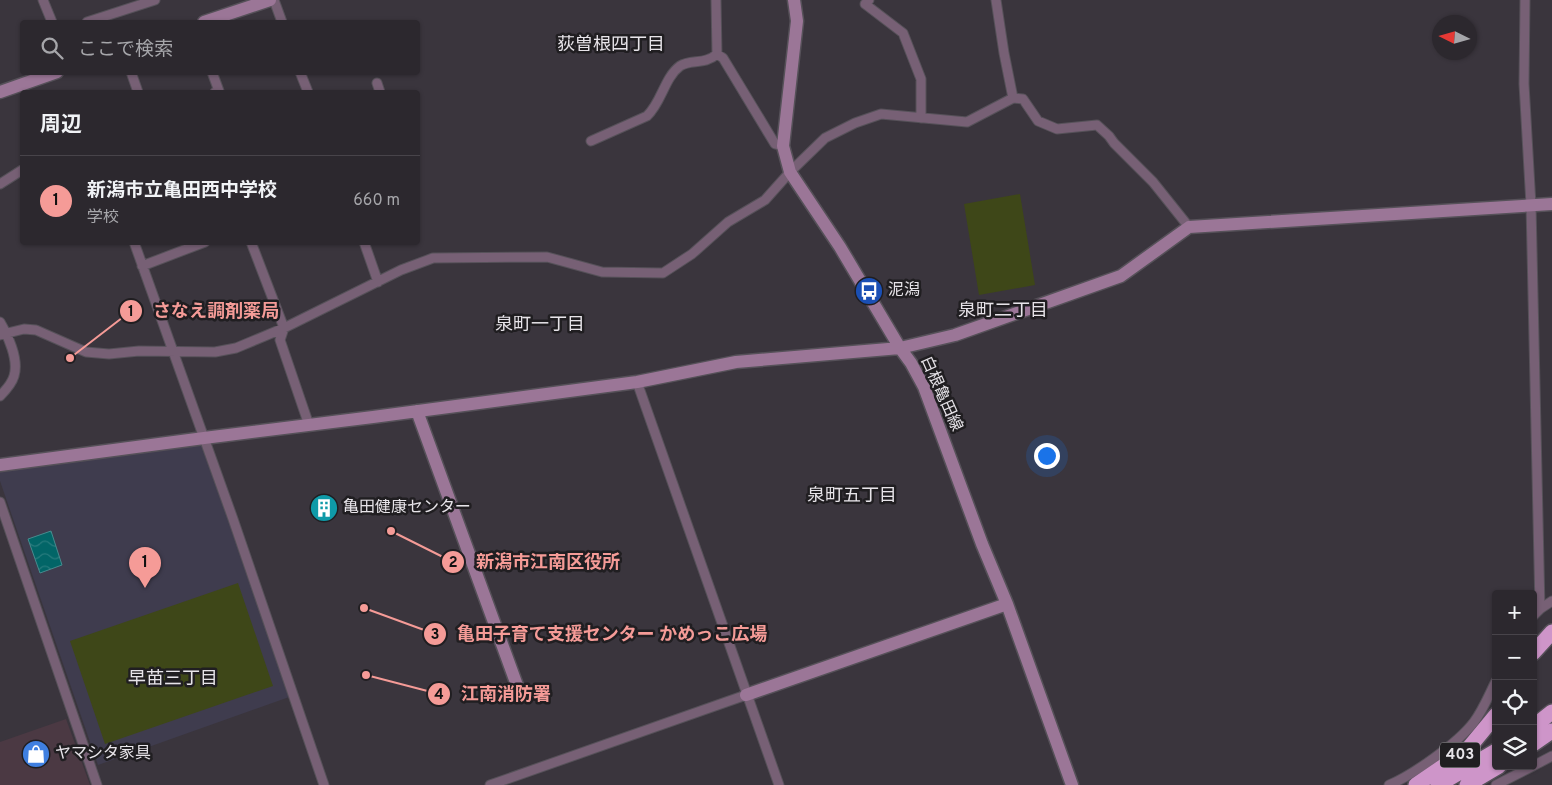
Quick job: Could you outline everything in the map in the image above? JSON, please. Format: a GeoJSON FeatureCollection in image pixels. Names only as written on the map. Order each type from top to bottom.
{"type":"FeatureCollection","features":[{"type":"Feature","properties":{"kind":"highway"},"geometry":{"type":"LineString","coordinates":[[1537,649],[1552,632]]}},
{"type":"Feature","properties":{"kind":"highway"},"geometry":{"type":"LineString","coordinates":[[1536,725],[1552,712]]}},
{"type":"Feature","properties":{"kind":"highway","name":"403"},"geometry":{"type":"LineString","coordinates":[[1416,785],[1467,750],[1492,720]]}},
{"type":"Feature","properties":{"kind":"highway"},"geometry":{"type":"LineString","coordinates":[[1537,741],[1552,731]]}},
{"type":"Feature","properties":{"kind":"highway"},"geometry":{"type":"LineString","coordinates":[[1438,785],[1492,753]]}},
{"type":"Feature","properties":{"kind":"highway"},"geometry":{"type":"LineString","coordinates":[[1467,785],[1492,770]]}},
{"type":"Feature","properties":{"kind":"street"},"geometry":{"type":"LineString","coordinates":[[43,0],[51,20]]}},
{"type":"Feature","properties":{"kind":"street"},"geometry":{"type":"LineString","coordinates":[[93,20],[155,0]]}},
{"type":"Feature","properties":{"kind":"street"},"geometry":{"type":"LineString","coordinates":[[210,20],[270,0]]}},
{"type":"Feature","properties":{"kind":"street"},"geometry":{"type":"LineString","coordinates":[[274,0],[281,20]]}},
{"type":"Feature","properties":{"kind":"street"},"geometry":{"type":"LineString","coordinates":[[716,0],[717,54]]}},
{"type":"Feature","properties":{"kind":"street","name":"白根亀田線"},"geometry":{"type":"LineString","coordinates":[[794,0],[797,21],[783,146],[790,172],[840,247],[924,387],[982,544],[1007,604],[1072,785]]}},
{"type":"Feature","properties":{"kind":"street"},"geometry":{"type":"LineString","coordinates":[[869,0],[865,4],[903,34],[921,79],[921,118]]}},
{"type":"Feature","properties":{"kind":"street"},"geometry":{"type":"LineString","coordinates":[[996,0],[1013,98]]}},
{"type":"Feature","properties":{"kind":"street"},"geometry":{"type":"LineString","coordinates":[[1525,0],[1524,84],[1531,205],[1540,609]]}},
{"type":"Feature","properties":{"kind":"street"},"geometry":{"type":"LineString","coordinates":[[591,141],[647,116],[653,110],[668,80],[681,65],[710,60],[717,54]]}},
{"type":"Feature","properties":{"kind":"street"},"geometry":{"type":"LineString","coordinates":[[717,54],[723,58],[775,144],[783,146]]}},
{"type":"Feature","properties":{"kind":"street"},"geometry":{"type":"LineString","coordinates":[[0,92],[48,75]]}},
{"type":"Feature","properties":{"kind":"street"},"geometry":{"type":"LineString","coordinates":[[132,75],[137,90]]}},
{"type":"Feature","properties":{"kind":"street"},"geometry":{"type":"LineString","coordinates":[[213,75],[219,90]]}},
{"type":"Feature","properties":{"kind":"street"},"geometry":{"type":"LineString","coordinates":[[301,75],[307,90]]}},
{"type":"Feature","properties":{"kind":"street"},"geometry":{"type":"LineString","coordinates":[[377,83],[379,90]]}},
{"type":"Feature","properties":{"kind":"street"},"geometry":{"type":"LineString","coordinates":[[3,334],[24,329],[36,330],[86,352],[109,354],[215,352],[236,348],[284,328],[401,270],[433,258],[547,257],[602,272],[663,273],[692,254],[728,222],[765,200],[790,172],[825,138],[854,122],[881,114],[967,122],[1013,98],[1023,99],[1038,121],[1056,128],[1097,125],[1153,182],[1189,226]]}},
{"type":"Feature","properties":{"kind":"street"},"geometry":{"type":"LineString","coordinates":[[0,184],[20,171]]}},
{"type":"Feature","properties":{"kind":"street"},"geometry":{"type":"LineString","coordinates":[[0,465],[637,382],[736,362],[900,348],[955,335],[1122,276],[1189,226],[1552,204]]}},
{"type":"Feature","properties":{"kind":"street"},"geometry":{"type":"LineString","coordinates":[[135,245],[324,785]]}},
{"type":"Feature","properties":{"kind":"street"},"geometry":{"type":"LineString","coordinates":[[142,266],[197,245]]}},
{"type":"Feature","properties":{"kind":"street"},"geometry":{"type":"LineString","coordinates":[[252,245],[284,328],[280,340],[309,425]]}},
{"type":"Feature","properties":{"kind":"street"},"geometry":{"type":"LineString","coordinates":[[365,245],[378,282]]}},
{"type":"Feature","properties":{"kind":"street"},"geometry":{"type":"LineString","coordinates":[[0,322],[15,363],[14,377],[0,396]]}},
{"type":"Feature","properties":{"kind":"street"},"geometry":{"type":"LineString","coordinates":[[637,382],[779,785]]}},
{"type":"Feature","properties":{"kind":"street"},"geometry":{"type":"LineString","coordinates":[[418,411],[518,688]]}},
{"type":"Feature","properties":{"kind":"street"},"geometry":{"type":"LineString","coordinates":[[0,502],[97,785]]}},
{"type":"Feature","properties":{"kind":"street"},"geometry":{"type":"LineString","coordinates":[[1537,612],[1552,601]]}},
{"type":"Feature","properties":{"kind":"street"},"geometry":{"type":"LineString","coordinates":[[490,785],[1007,604]]}},
{"type":"Feature","properties":{"kind":"street"},"geometry":{"type":"LineString","coordinates":[[1389,785],[1429,762],[1473,724],[1492,689]]}},
{"type":"Feature","properties":{"kind":"street"},"geometry":{"type":"LineString","coordinates":[[1537,764],[1552,756]]}},
{"type":"Feature","properties":{"kind":"street"},"geometry":{"type":"LineString","coordinates":[[1496,785],[1525,770]]}},
{"type":"Feature","properties":{"kind":"shaded area"},"geometry":{"type":"Polygon","coordinates":[[[202,444],[292,696],[98,765],[0,481],[0,467],[202,444]]]}},
{"type":"Feature","properties":{"kind":"shaded area","name":"ヤマシタ家具"},"geometry":{"type":"Polygon","coordinates":[[[66,719],[90,785],[0,785],[0,742],[66,719]]]}},
{"type":"Feature","properties":{"kind":"green space"},"geometry":{"type":"Polygon","coordinates":[[[1020,194],[1035,285],[979,295],[964,204],[1020,194]]]}},
{"type":"Feature","properties":{"kind":"green space"},"geometry":{"type":"Polygon","coordinates":[[[238,583],[273,686],[105,744],[70,641],[238,583]]]}},
{"type":"Feature","properties":{"kind":"water"},"geometry":{"type":"Polygon","coordinates":[[[51,531],[62,565],[40,573],[28,539],[51,531]]]}},
{"type":"Feature","properties":{"kind":"place","name":"泥潟"},"geometry":{"type":"Point","coordinates":[869,291]}},
{"type":"Feature","properties":{"kind":"place","name":"さなえ調剤薬局"},"geometry":{"type":"Point","coordinates":[70,358]}},
{"type":"Feature","properties":{"kind":"place","name":"亀田健康センター"},"geometry":{"type":"Point","coordinates":[324,508]}},
{"type":"Feature","properties":{"kind":"place","name":"新潟市江南区役所"},"geometry":{"type":"Point","coordinates":[391,531]}},
{"type":"Feature","properties":{"kind":"place","name":"新潟市立亀田西中学校"},"geometry":{"type":"Point","coordinates":[145,588]}},
{"type":"Feature","properties":{"kind":"place","name":"亀田子育て支援センター かめっこ広場"},"geometry":{"type":"Point","coordinates":[364,608]}},
{"type":"Feature","properties":{"kind":"place","name":"江南消防署"},"geometry":{"type":"Point","coordinates":[366,675]}},
{"type":"Feature","properties":{"kind":"place","name":"ヤマシタ家具"},"geometry":{"type":"Point","coordinates":[36,754]}},
{"type":"Feature","properties":{"kind":"district","name":"荻曽根四丁目"},"geometry":{"type":"Point","coordinates":[611,45]}},
{"type":"Feature","properties":{"kind":"district","name":"泉町二丁目"},"geometry":{"type":"Point","coordinates":[1003,311]}},
{"type":"Feature","properties":{"kind":"district","name":"泉町一丁目"},"geometry":{"type":"Point","coordinates":[540,325]}},
{"type":"Feature","properties":{"kind":"district","name":"泉町五丁目"},"geometry":{"type":"Point","coordinates":[852,496]}},
{"type":"Feature","properties":{"kind":"district","name":"早苗三丁目"},"geometry":{"type":"Point","coordinates":[173,679]}}]}
